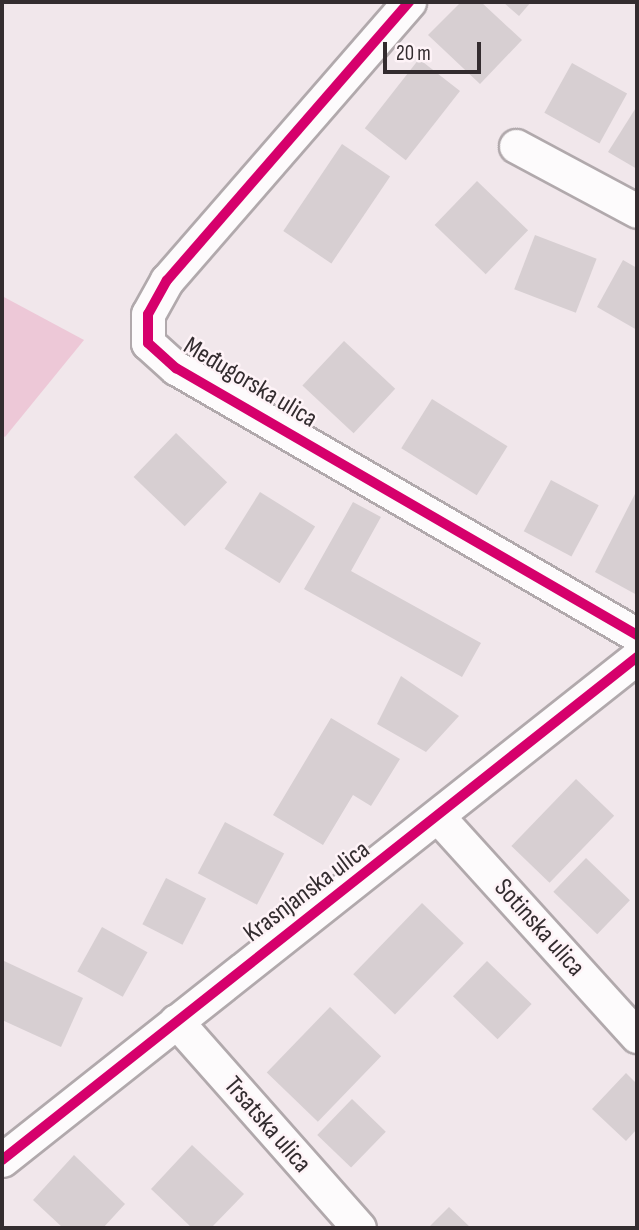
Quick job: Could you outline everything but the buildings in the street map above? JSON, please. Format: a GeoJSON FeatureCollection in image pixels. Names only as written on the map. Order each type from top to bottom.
{"type":"FeatureCollection","features":[{"type":"Feature","properties":{"kind":"street","name":"Međugorska ulica"},"geometry":{"type":"LineString","coordinates":[[409,2],[167,280],[148,314],[148,343],[176,368],[637,635]]}},
{"type":"Feature","properties":{"kind":"street"},"geometry":{"type":"LineString","coordinates":[[516,146],[637,211]]}},
{"type":"Feature","properties":{"kind":"street","name":"Krasnjanska ulica"},"geometry":{"type":"LineString","coordinates":[[2,1160],[176,1021],[440,819],[637,657]]}},
{"type":"Feature","properties":{"kind":"street","name":"Sotinska ulica"},"geometry":{"type":"LineString","coordinates":[[440,819],[637,1037]]}},
{"type":"Feature","properties":{"kind":"street","name":"Trsatska ulica"},"geometry":{"type":"LineString","coordinates":[[176,1021],[359,1228]]}},
{"type":"Feature","properties":{"kind":"shaded area"},"geometry":{"type":"Polygon","coordinates":[[[2,296],[84,340],[5,437],[2,435],[2,296]]]}},
{"type":"Feature","properties":{"kind":"cycle path"},"geometry":{"type":"LineString","coordinates":[[409,2],[167,280],[148,314],[148,343],[176,368],[637,635]]}},
{"type":"Feature","properties":{"kind":"cycle path"},"geometry":{"type":"LineString","coordinates":[[2,1160],[637,657]]}}]}
